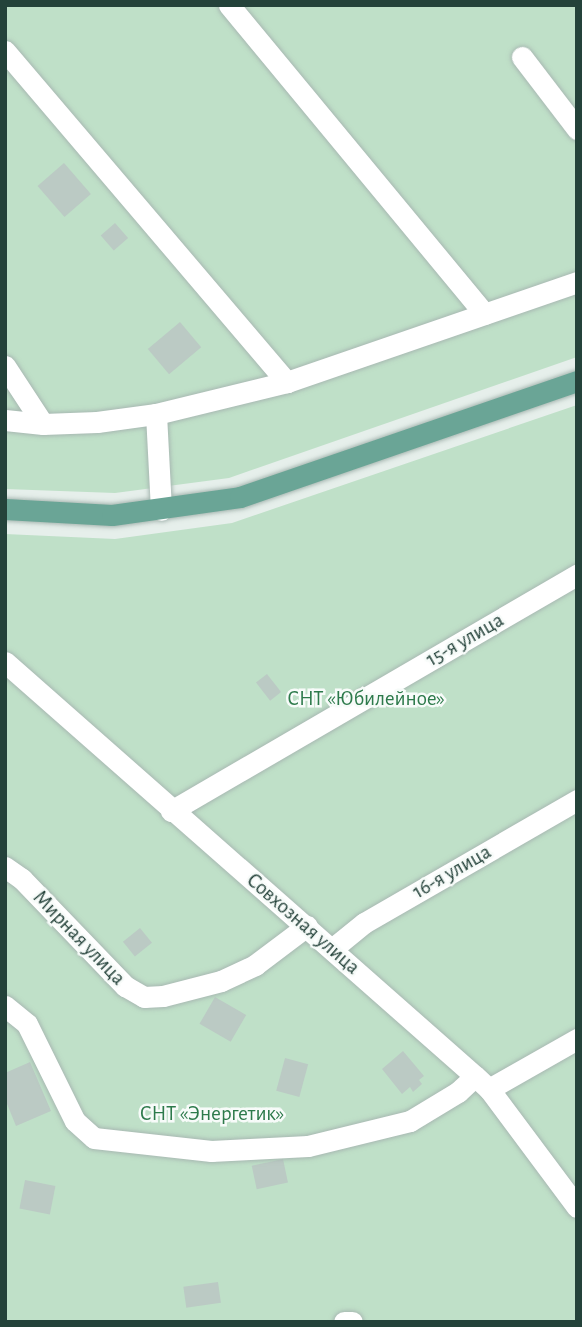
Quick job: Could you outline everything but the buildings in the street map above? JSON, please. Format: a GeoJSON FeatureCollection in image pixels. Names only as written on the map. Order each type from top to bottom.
{"type":"FeatureCollection","features":[{"type":"Feature","properties":{"kind":"main road"},"geometry":{"type":"LineString","coordinates":[[5,509],[112,515],[240,497],[577,381]]}},
{"type":"Feature","properties":{"kind":"street"},"geometry":{"type":"LineString","coordinates":[[229,5],[485,314]]}},
{"type":"Feature","properties":{"kind":"street"},"geometry":{"type":"LineString","coordinates":[[5,51],[287,382]]}},
{"type":"Feature","properties":{"kind":"street"},"geometry":{"type":"LineString","coordinates":[[522,57],[577,129]]}},
{"type":"Feature","properties":{"kind":"street"},"geometry":{"type":"LineString","coordinates":[[5,420],[43,424],[97,422],[156,414],[287,382],[577,282]]}},
{"type":"Feature","properties":{"kind":"street"},"geometry":{"type":"LineString","coordinates":[[5,366],[43,424]]}},
{"type":"Feature","properties":{"kind":"street"},"geometry":{"type":"LineString","coordinates":[[156,414],[161,510]]}},
{"type":"Feature","properties":{"kind":"street","name":"15-я улица"},"geometry":{"type":"LineString","coordinates":[[171,811],[577,575]]}},
{"type":"Feature","properties":{"kind":"street","name":"Совхозная улица"},"geometry":{"type":"LineString","coordinates":[[5,662],[482,1083],[577,1207]]}},
{"type":"Feature","properties":{"kind":"street","name":"16-я улица"},"geometry":{"type":"LineString","coordinates":[[332,949],[364,923],[577,800]]}},
{"type":"Feature","properties":{"kind":"street","name":"Мирная улица"},"geometry":{"type":"LineString","coordinates":[[5,867],[22,879],[125,986],[144,997],[163,996],[221,981],[255,965],[307,926]]}},
{"type":"Feature","properties":{"kind":"street"},"geometry":{"type":"LineString","coordinates":[[5,1006],[27,1024],[75,1121],[94,1138],[211,1151],[308,1146],[410,1121],[458,1092],[577,1039]]}},
{"type":"Feature","properties":{"kind":"street"},"geometry":{"type":"LineString","coordinates":[[344,1322],[352,1322]]}},
{"type":"Feature","properties":{"kind":"green space"},"geometry":{"type":"Polygon","coordinates":[[[5,5],[577,5],[577,357],[229,478],[115,493],[5,489],[5,5]]]}},
{"type":"Feature","properties":{"kind":"green space"},"geometry":{"type":"Polygon","coordinates":[[[577,405],[577,1322],[5,1322],[5,534],[115,539],[232,523],[577,405]]]}},
{"type":"Feature","properties":{"kind":"park label","name":"СНТ «Юбилейное»"},"geometry":{"type":"Point","coordinates":[366,699]}},
{"type":"Feature","properties":{"kind":"park label","name":"СНТ «Энергетик»"},"geometry":{"type":"Point","coordinates":[212,1114]}}]}
